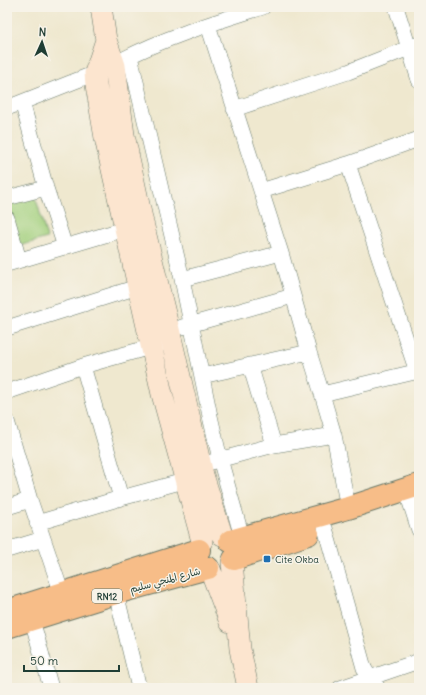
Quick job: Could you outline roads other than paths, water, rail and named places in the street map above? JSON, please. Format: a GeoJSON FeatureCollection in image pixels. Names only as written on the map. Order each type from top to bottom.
{"type":"FeatureCollection","features":[{"type":"Feature","properties":{"kind":"main road","name":"شارع المنجي سليم"},"geometry":{"type":"LineString","coordinates":[[7,627],[116,593],[220,551],[348,508],[416,493]]}},
{"type":"Feature","properties":{"kind":"main road","name":"شارع المنجي سليم"},"geometry":{"type":"LineString","coordinates":[[7,611],[62,594],[220,551],[325,528],[416,493]]}},
{"type":"Feature","properties":{"kind":"street"},"geometry":{"type":"LineString","coordinates":[[101,7],[106,40],[95,73],[105,138],[134,226],[148,284],[171,335],[220,551],[248,688]]}},
{"type":"Feature","properties":{"kind":"street"},"geometry":{"type":"LineString","coordinates":[[7,108],[95,73],[208,25],[263,7]]}},
{"type":"Feature","properties":{"kind":"street"},"geometry":{"type":"LineString","coordinates":[[396,7],[414,47],[419,80]]}},
{"type":"Feature","properties":{"kind":"street"},"geometry":{"type":"LineString","coordinates":[[208,25],[281,253],[334,435],[348,508]]}},
{"type":"Feature","properties":{"kind":"street"},"geometry":{"type":"LineString","coordinates":[[106,40],[122,61],[182,279],[202,376],[202,470],[220,551]]}},
{"type":"Feature","properties":{"kind":"street"},"geometry":{"type":"LineString","coordinates":[[234,109],[348,72],[414,47]]}},
{"type":"Feature","properties":{"kind":"street"},"geometry":{"type":"LineString","coordinates":[[122,61],[124,134],[134,226]]}},
{"type":"Feature","properties":{"kind":"street"},"geometry":{"type":"LineString","coordinates":[[22,102],[46,188],[65,248]]}},
{"type":"Feature","properties":{"kind":"street"},"geometry":{"type":"LineString","coordinates":[[261,191],[348,164],[419,139]]}},
{"type":"Feature","properties":{"kind":"street"},"geometry":{"type":"LineString","coordinates":[[322,394],[418,371],[348,164]]}},
{"type":"Feature","properties":{"kind":"street"},"geometry":{"type":"LineString","coordinates":[[7,198],[46,188]]}},
{"type":"Feature","properties":{"kind":"street"},"geometry":{"type":"LineString","coordinates":[[7,218],[13,262],[65,248],[134,226]]}},
{"type":"Feature","properties":{"kind":"street"},"geometry":{"type":"LineString","coordinates":[[182,279],[281,253]]}},
{"type":"Feature","properties":{"kind":"street"},"geometry":{"type":"LineString","coordinates":[[7,328],[148,284]]}},
{"type":"Feature","properties":{"kind":"street"},"geometry":{"type":"LineString","coordinates":[[148,284],[151,346],[162,394],[202,470]]}},
{"type":"Feature","properties":{"kind":"street"},"geometry":{"type":"LineString","coordinates":[[7,392],[83,366],[151,346],[191,325],[293,296]]}},
{"type":"Feature","properties":{"kind":"street"},"geometry":{"type":"LineString","coordinates":[[202,376],[309,352]]}},
{"type":"Feature","properties":{"kind":"street"},"geometry":{"type":"LineString","coordinates":[[250,365],[274,445]]}},
{"type":"Feature","properties":{"kind":"street"},"geometry":{"type":"LineString","coordinates":[[83,366],[121,498]]}},
{"type":"Feature","properties":{"kind":"street"},"geometry":{"type":"LineString","coordinates":[[7,421],[12,457],[30,500],[62,594]]}},
{"type":"Feature","properties":{"kind":"street"},"geometry":{"type":"LineString","coordinates":[[37,523],[121,498],[274,445],[334,435]]}},
{"type":"Feature","properties":{"kind":"street"},"geometry":{"type":"LineString","coordinates":[[416,493],[419,530]]}},
{"type":"Feature","properties":{"kind":"street"},"geometry":{"type":"LineString","coordinates":[[7,507],[30,500]]}},
{"type":"Feature","properties":{"kind":"street"},"geometry":{"type":"LineString","coordinates":[[325,528],[364,668],[374,683]]}},
{"type":"Feature","properties":{"kind":"street"},"geometry":{"type":"LineString","coordinates":[[7,550],[43,539]]}},
{"type":"Feature","properties":{"kind":"street"},"geometry":{"type":"LineString","coordinates":[[116,593],[139,688]]}},
{"type":"Feature","properties":{"kind":"street"},"geometry":{"type":"LineString","coordinates":[[32,620],[51,688]]}},
{"type":"Feature","properties":{"kind":"street"},"geometry":{"type":"LineString","coordinates":[[340,688],[374,683],[419,661]]}},
{"type":"Feature","properties":{"kind":"place","name":"Cite Okba"},"geometry":{"type":"Point","coordinates":[267,559]}}]}
